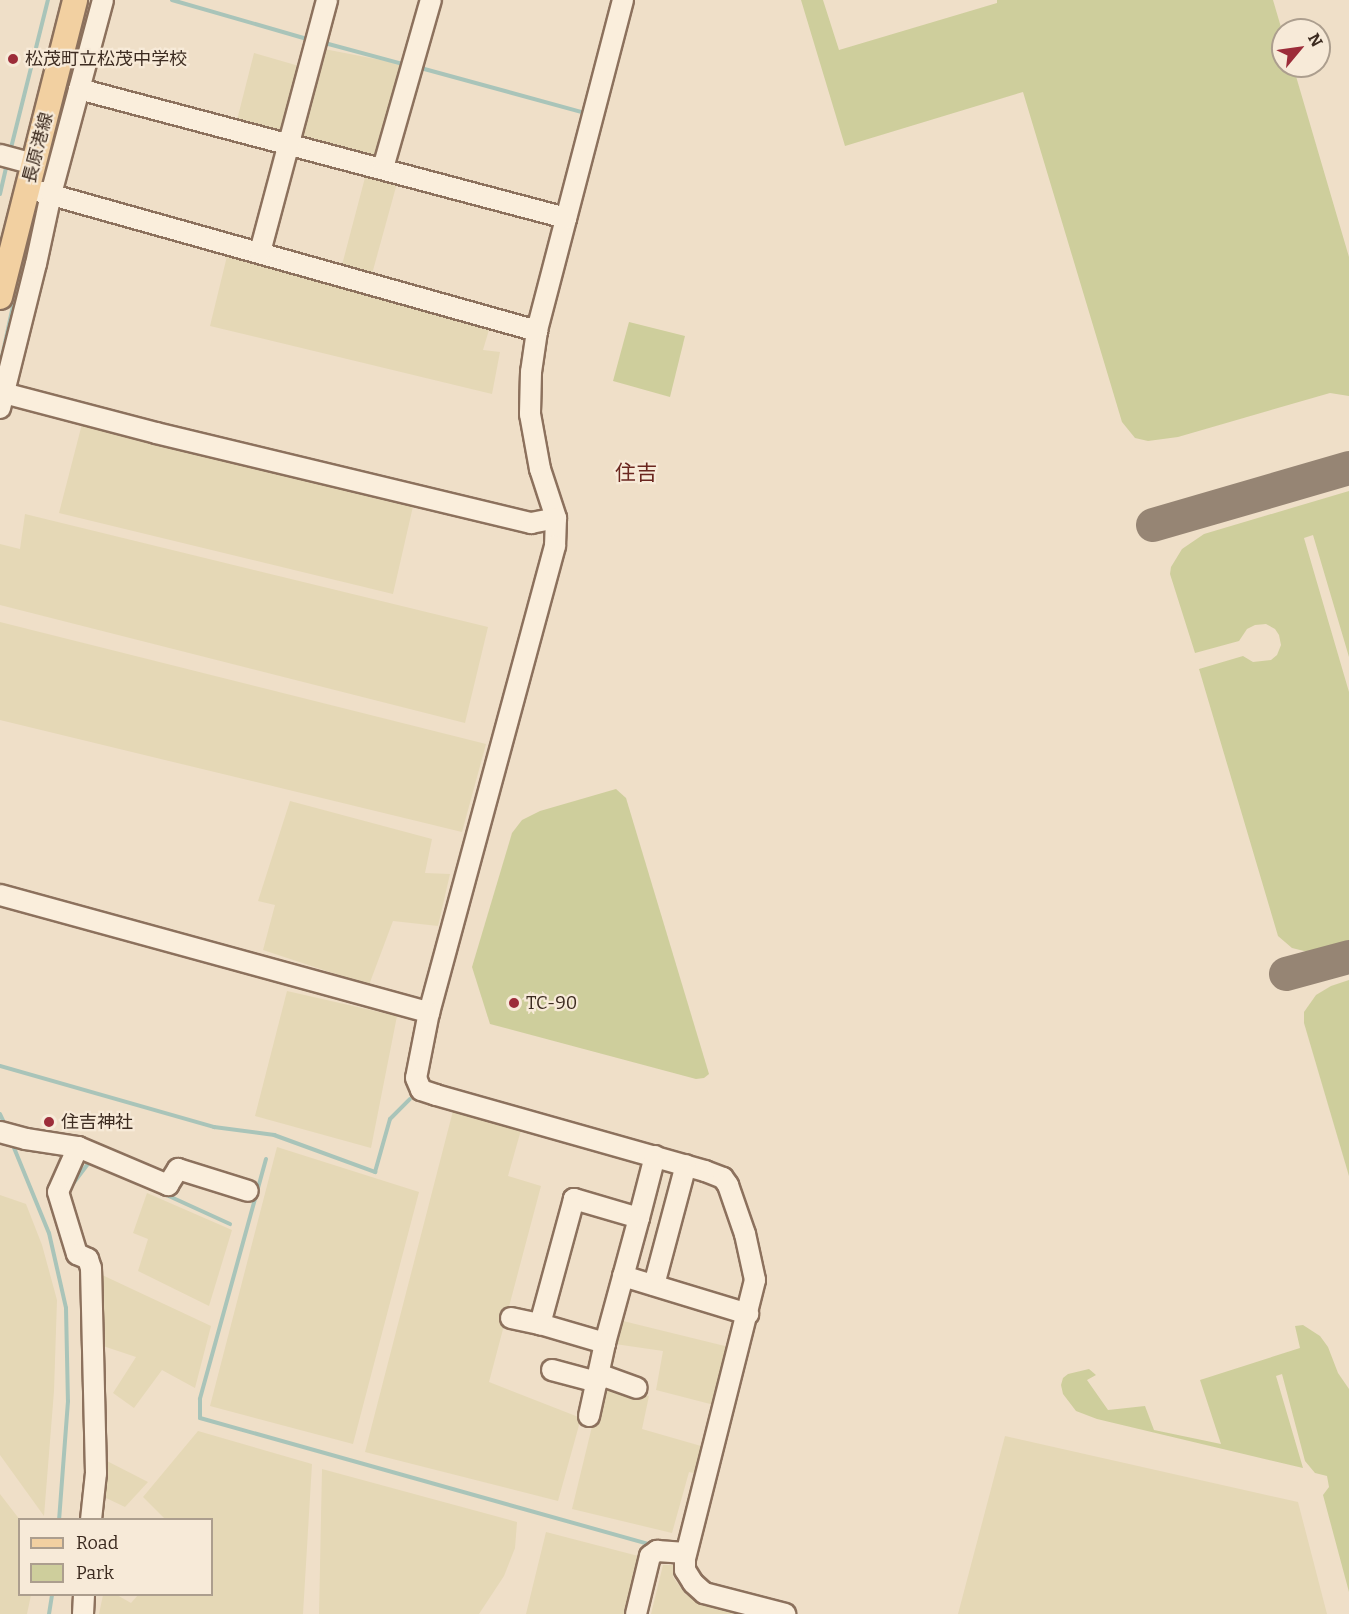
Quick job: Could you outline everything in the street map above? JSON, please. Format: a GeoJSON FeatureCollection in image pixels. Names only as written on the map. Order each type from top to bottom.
{"type":"FeatureCollection","features":[{"type":"Feature","properties":{"kind":"main road","name":"長原港線"},"geometry":{"type":"LineString","coordinates":[[0,297],[75,0]]}},
{"type":"Feature","properties":{"kind":"street"},"geometry":{"type":"LineString","coordinates":[[103,0],[51,195],[36,264],[1,397],[531,523],[556,518]]}},
{"type":"Feature","properties":{"kind":"street"},"geometry":{"type":"LineString","coordinates":[[260,252],[327,0]]}},
{"type":"Feature","properties":{"kind":"street"},"geometry":{"type":"LineString","coordinates":[[383,168],[431,0]]}},
{"type":"Feature","properties":{"kind":"street"},"geometry":{"type":"LineString","coordinates":[[623,0],[537,331],[531,372],[530,414],[540,469],[556,518],[555,546],[429,1012],[416,1064],[416,1078],[421,1090],[686,1165],[723,1178],[728,1185],[745,1234],[755,1280],[686,1553],[685,1570],[693,1583],[704,1593],[785,1614]]}},
{"type":"Feature","properties":{"kind":"street"},"geometry":{"type":"LineString","coordinates":[[79,89],[289,142],[566,218]]}},
{"type":"Feature","properties":{"kind":"street"},"geometry":{"type":"LineString","coordinates":[[0,155],[33,164]]}},
{"type":"Feature","properties":{"kind":"street"},"geometry":{"type":"LineString","coordinates":[[27,188],[537,331]]}},
{"type":"Feature","properties":{"kind":"street"},"geometry":{"type":"LineString","coordinates":[[0,895],[429,1012]]}},
{"type":"Feature","properties":{"kind":"street"},"geometry":{"type":"LineString","coordinates":[[0,1132],[26,1139],[78,1147],[168,1185],[178,1170],[248,1191]]}},
{"type":"Feature","properties":{"kind":"street"},"geometry":{"type":"LineString","coordinates":[[78,1147],[58,1192],[77,1254],[88,1259],[91,1268],[96,1473],[91,1518]]}},
{"type":"Feature","properties":{"kind":"street"},"geometry":{"type":"LineString","coordinates":[[589,1416],[605,1343],[655,1156]]}},
{"type":"Feature","properties":{"kind":"street"},"geometry":{"type":"LineString","coordinates":[[654,1286],[686,1165]]}},
{"type":"Feature","properties":{"kind":"street"},"geometry":{"type":"LineString","coordinates":[[540,1324],[574,1199],[639,1218]]}},
{"type":"Feature","properties":{"kind":"street"},"geometry":{"type":"LineString","coordinates":[[623,1276],[748,1314]]}},
{"type":"Feature","properties":{"kind":"street"},"geometry":{"type":"LineString","coordinates":[[511,1318],[605,1343]]}},
{"type":"Feature","properties":{"kind":"street"},"geometry":{"type":"LineString","coordinates":[[552,1370],[638,1388]]}},
{"type":"Feature","properties":{"kind":"street"},"geometry":{"type":"LineString","coordinates":[[636,1614],[650,1556],[657,1551],[686,1553]]}},
{"type":"Feature","properties":{"kind":"street"},"geometry":{"type":"LineString","coordinates":[[83,1614],[84,1596]]}},
{"type":"Feature","properties":{"kind":"shaded area"},"geometry":{"type":"Polygon","coordinates":[[[324,49],[407,65],[380,161],[300,139],[324,49]]]}},
{"type":"Feature","properties":{"kind":"shaded area"},"geometry":{"type":"Polygon","coordinates":[[[254,53],[299,66],[284,137],[236,124],[254,53]]]}},
{"type":"Feature","properties":{"kind":"shaded area"},"geometry":{"type":"Polygon","coordinates":[[[367,170],[399,176],[372,274],[342,265],[367,170]]]}},
{"type":"Feature","properties":{"kind":"shaded area"},"geometry":{"type":"Polygon","coordinates":[[[229,248],[491,323],[483,350],[500,352],[492,394],[210,326],[229,248]]]}},
{"type":"Feature","properties":{"kind":"shaded area"},"geometry":{"type":"Polygon","coordinates":[[[83,420],[414,502],[393,594],[59,513],[83,420]]]}},
{"type":"Feature","properties":{"kind":"shaded area"},"geometry":{"type":"Polygon","coordinates":[[[25,514],[488,627],[465,723],[0,605],[0,544],[20,549],[25,514]]]}},
{"type":"Feature","properties":{"kind":"shaded area"},"geometry":{"type":"Polygon","coordinates":[[[0,622],[486,744],[462,832],[0,720],[0,622]]]}},
{"type":"Feature","properties":{"kind":"shaded area"},"geometry":{"type":"Polygon","coordinates":[[[290,801],[432,839],[425,873],[450,874],[438,926],[393,921],[369,985],[263,950],[275,905],[258,901],[290,801]]]}},
{"type":"Feature","properties":{"kind":"shaded area"},"geometry":{"type":"Polygon","coordinates":[[[287,991],[397,1016],[371,1148],[255,1116],[287,991]]]}},
{"type":"Feature","properties":{"kind":"shaded area"},"geometry":{"type":"Polygon","coordinates":[[[455,1103],[523,1123],[508,1176],[541,1186],[489,1382],[581,1418],[558,1501],[365,1452],[455,1103]]]}},
{"type":"Feature","properties":{"kind":"shaded area"},"geometry":{"type":"Polygon","coordinates":[[[277,1147],[419,1192],[353,1444],[210,1406],[277,1147]]]}},
{"type":"Feature","properties":{"kind":"shaded area"},"geometry":{"type":"Polygon","coordinates":[[[147,1193],[232,1230],[209,1306],[138,1271],[148,1239],[133,1233],[147,1193]]]}},
{"type":"Feature","properties":{"kind":"shaded area"},"geometry":{"type":"Polygon","coordinates":[[[0,1195],[26,1204],[42,1245],[57,1300],[54,1391],[44,1516],[0,1455],[0,1195]]]}},
{"type":"Feature","properties":{"kind":"shaded area"},"geometry":{"type":"Polygon","coordinates":[[[100,1274],[211,1326],[195,1388],[162,1370],[134,1408],[113,1393],[136,1357],[103,1346],[100,1274]]]}},
{"type":"Feature","properties":{"kind":"shaded area"},"geometry":{"type":"Polygon","coordinates":[[[619,1320],[733,1348],[718,1406],[656,1390],[663,1351],[615,1344],[619,1320]]]}},
{"type":"Feature","properties":{"kind":"shaded area"},"geometry":{"type":"Polygon","coordinates":[[[603,1381],[649,1396],[642,1429],[708,1448],[698,1474],[689,1472],[672,1533],[572,1509],[603,1381]]]}},
{"type":"Feature","properties":{"kind":"shaded area"},"geometry":{"type":"Polygon","coordinates":[[[198,1431],[312,1464],[303,1614],[99,1614],[103,1596],[119,1596],[131,1603],[137,1596],[213,1596],[213,1518],[164,1518],[143,1497],[198,1431]]]}},
{"type":"Feature","properties":{"kind":"shaded area"},"geometry":{"type":"Polygon","coordinates":[[[1005,1436],[1298,1502],[1327,1614],[958,1614],[1005,1436]]]}},
{"type":"Feature","properties":{"kind":"shaded area"},"geometry":{"type":"Polygon","coordinates":[[[105,1460],[148,1482],[125,1507],[104,1497],[105,1460]]]}},
{"type":"Feature","properties":{"kind":"shaded area"},"geometry":{"type":"Polygon","coordinates":[[[322,1469],[517,1522],[515,1548],[504,1576],[479,1614],[319,1614],[322,1469]]]}},
{"type":"Feature","properties":{"kind":"shaded area"},"geometry":{"type":"Polygon","coordinates":[[[0,1494],[18,1518],[18,1596],[31,1596],[27,1614],[0,1614],[0,1494]]]}},
{"type":"Feature","properties":{"kind":"shaded area"},"geometry":{"type":"Polygon","coordinates":[[[546,1532],[646,1558],[629,1614],[526,1614],[546,1532]]]}},
{"type":"Feature","properties":{"kind":"shaded area"},"geometry":{"type":"Polygon","coordinates":[[[663,1565],[674,1565],[673,1577],[686,1595],[749,1614],[651,1614],[663,1565]]]}},
{"type":"Feature","properties":{"kind":"green space"},"geometry":{"type":"Polygon","coordinates":[[[801,0],[823,0],[839,50],[997,3],[997,0],[1273,0],[1278,18],[1271,18],[1271,78],[1297,78],[1349,257],[1349,396],[1330,393],[1178,437],[1148,441],[1135,438],[1122,422],[1023,92],[845,146],[801,0]]]}},
{"type":"Feature","properties":{"kind":"green space"},"geometry":{"type":"Polygon","coordinates":[[[629,322],[685,336],[670,397],[613,381],[629,322]]]}},
{"type":"Feature","properties":{"kind":"green space"},"geometry":{"type":"Polygon","coordinates":[[[1349,491],[1349,657],[1313,535],[1304,538],[1349,692],[1349,940],[1339,943],[1328,952],[1304,951],[1292,948],[1278,936],[1199,669],[1243,656],[1253,662],[1271,660],[1277,655],[1281,645],[1279,635],[1275,629],[1266,624],[1255,625],[1247,629],[1239,641],[1195,653],[1170,574],[1171,567],[1182,549],[1204,534],[1349,491]]]}},
{"type":"Feature","properties":{"kind":"green space"},"geometry":{"type":"Polygon","coordinates":[[[616,789],[626,798],[709,1074],[704,1078],[696,1079],[490,1024],[472,967],[512,833],[522,820],[540,811],[616,789]]]}},
{"type":"Feature","properties":{"kind":"green space"},"geometry":{"type":"Polygon","coordinates":[[[1349,980],[1349,1176],[1304,1023],[1304,1012],[1316,995],[1331,986],[1349,980]]]}},
{"type":"Feature","properties":{"kind":"green space"},"geometry":{"type":"Polygon","coordinates":[[[1303,1325],[1320,1336],[1328,1347],[1338,1373],[1349,1389],[1349,1592],[1323,1495],[1329,1487],[1327,1476],[1315,1473],[1305,1461],[1282,1374],[1276,1376],[1303,1468],[1097,1419],[1076,1411],[1063,1394],[1061,1385],[1063,1378],[1068,1374],[1089,1369],[1096,1375],[1087,1380],[1108,1410],[1145,1406],[1154,1430],[1221,1444],[1200,1380],[1300,1348],[1295,1326],[1303,1325]]]}},
{"type":"Feature","properties":{"kind":"waterway"},"geometry":{"type":"LineString","coordinates":[[10,152],[48,0]]}},
{"type":"Feature","properties":{"kind":"waterway"},"geometry":{"type":"LineString","coordinates":[[172,0],[311,40]]}},
{"type":"Feature","properties":{"kind":"waterway"},"geometry":{"type":"LineString","coordinates":[[321,42],[406,65]]}},
{"type":"Feature","properties":{"kind":"waterway"},"geometry":{"type":"LineString","coordinates":[[417,67],[581,112]]}},
{"type":"Feature","properties":{"kind":"waterway"},"geometry":{"type":"LineString","coordinates":[[0,194],[7,163]]}},
{"type":"Feature","properties":{"kind":"waterway"},"geometry":{"type":"LineString","coordinates":[[0,366],[31,223]]}},
{"type":"Feature","properties":{"kind":"waterway"},"geometry":{"type":"LineString","coordinates":[[0,1066],[214,1127],[274,1135],[375,1172],[390,1119],[410,1099]]}},
{"type":"Feature","properties":{"kind":"waterway"},"geometry":{"type":"LineString","coordinates":[[0,1114],[6,1127]]}},
{"type":"Feature","properties":{"kind":"waterway"},"geometry":{"type":"LineString","coordinates":[[12,1143],[49,1233],[66,1308],[68,1401],[59,1518]]}},
{"type":"Feature","properties":{"kind":"waterway"},"geometry":{"type":"LineString","coordinates":[[266,1159],[200,1399],[200,1418],[652,1545]]}},
{"type":"Feature","properties":{"kind":"waterway"},"geometry":{"type":"LineString","coordinates":[[69,1189],[91,1160]]}},
{"type":"Feature","properties":{"kind":"waterway"},"geometry":{"type":"LineString","coordinates":[[160,1192],[230,1224]]}},
{"type":"Feature","properties":{"kind":"waterway"},"geometry":{"type":"LineString","coordinates":[[49,1614],[52,1596]]}},
{"type":"Feature","properties":{"kind":"taxiway"},"geometry":{"type":"LineString","coordinates":[[1153,525],[1349,468]]}},
{"type":"Feature","properties":{"kind":"taxiway"},"geometry":{"type":"LineString","coordinates":[[1286,974],[1349,957]]}},
{"type":"Feature","properties":{"kind":"place","name":"松茂町立松茂中学校"},"geometry":{"type":"Point","coordinates":[13,59]}},
{"type":"Feature","properties":{"kind":"place","name":"TC-90"},"geometry":{"type":"Point","coordinates":[514,1003]}},
{"type":"Feature","properties":{"kind":"place","name":"住吉神社"},"geometry":{"type":"Point","coordinates":[49,1122]}},
{"type":"Feature","properties":{"kind":"district","name":"住吉"},"geometry":{"type":"Point","coordinates":[636,473]}}]}
